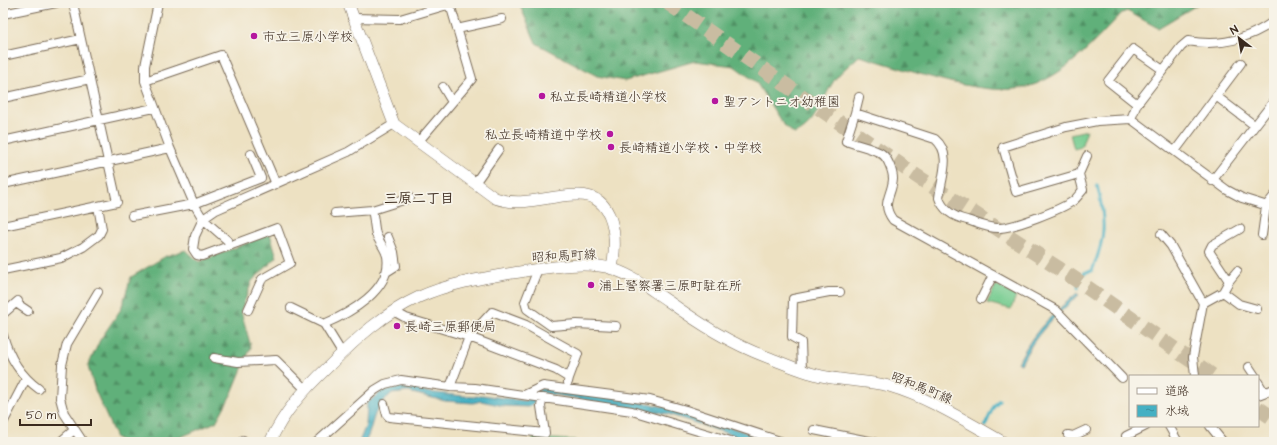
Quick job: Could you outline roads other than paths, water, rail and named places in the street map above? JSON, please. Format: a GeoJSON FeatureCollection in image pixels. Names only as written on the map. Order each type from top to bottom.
{"type":"FeatureCollection","features":[{"type":"Feature","properties":{"kind":"main road"},"geometry":{"type":"LineString","coordinates":[[348,3],[352,18],[394,124],[495,198],[507,202],[530,202],[576,195],[595,200],[608,214],[615,232],[615,250],[612,269]]}},
{"type":"Feature","properties":{"kind":"main road","name":"昭和馬町線"},"geometry":{"type":"LineString","coordinates":[[270,442],[282,418],[305,389],[375,323],[393,311],[419,297],[448,286],[538,269],[573,266],[612,269],[638,280],[721,336],[751,351],[824,377],[888,386],[938,406],[1003,442]]}},
{"type":"Feature","properties":{"kind":"street"},"geometry":{"type":"LineString","coordinates":[[3,14],[56,3]]}},
{"type":"Feature","properties":{"kind":"street"},"geometry":{"type":"LineString","coordinates":[[3,226],[117,202],[73,3]]}},
{"type":"Feature","properties":{"kind":"street"},"geometry":{"type":"LineString","coordinates":[[158,3],[145,66],[145,81],[154,108],[194,204],[203,219],[227,240]]}},
{"type":"Feature","properties":{"kind":"street"},"geometry":{"type":"LineString","coordinates":[[352,18],[400,19],[449,4],[472,79],[419,141]]}},
{"type":"Feature","properties":{"kind":"street"},"geometry":{"type":"LineString","coordinates":[[457,29],[502,19]]}},
{"type":"Feature","properties":{"kind":"street"},"geometry":{"type":"LineString","coordinates":[[1131,119],[1137,104],[1181,47],[1188,42],[1199,44],[1234,40],[1260,30],[1274,21]]}},
{"type":"Feature","properties":{"kind":"street"},"geometry":{"type":"LineString","coordinates":[[3,56],[81,39]]}},
{"type":"Feature","properties":{"kind":"street"},"geometry":{"type":"LineString","coordinates":[[1137,104],[1108,81],[1133,49],[1163,70]]}},
{"type":"Feature","properties":{"kind":"street"},"geometry":{"type":"LineString","coordinates":[[145,81],[221,55],[276,184]]}},
{"type":"Feature","properties":{"kind":"street"},"geometry":{"type":"LineString","coordinates":[[1175,150],[1241,63]]}},
{"type":"Feature","properties":{"kind":"street"},"geometry":{"type":"LineString","coordinates":[[3,98],[90,79]]}},
{"type":"Feature","properties":{"kind":"street"},"geometry":{"type":"LineString","coordinates":[[443,87],[452,102]]}},
{"type":"Feature","properties":{"kind":"street"},"geometry":{"type":"LineString","coordinates":[[1216,96],[1254,125]]}},
{"type":"Feature","properties":{"kind":"street"},"geometry":{"type":"LineString","coordinates":[[859,97],[846,141],[882,154],[888,162],[893,179],[888,196],[887,209],[893,220],[1056,310],[1122,378]]}},
{"type":"Feature","properties":{"kind":"street"},"geometry":{"type":"LineString","coordinates":[[1212,181],[1254,125],[1271,112],[1274,101]]}},
{"type":"Feature","properties":{"kind":"street"},"geometry":{"type":"LineString","coordinates":[[3,141],[154,108]]}},
{"type":"Feature","properties":{"kind":"street"},"geometry":{"type":"LineString","coordinates":[[855,113],[935,139],[945,157],[939,198],[941,202],[951,214],[982,225],[998,228],[1010,226],[1056,210],[1073,201],[1083,190],[1079,174],[1087,156]]}},
{"type":"Feature","properties":{"kind":"street"},"geometry":{"type":"LineString","coordinates":[[1079,174],[1016,192],[1003,147],[1066,127],[1097,121],[1131,119],[1175,150],[1212,181],[1242,198],[1270,207]]}},
{"type":"Feature","properties":{"kind":"street"},"geometry":{"type":"LineString","coordinates":[[248,310],[262,280],[290,263],[277,228],[208,255],[200,256],[195,252],[192,244],[203,219],[216,210],[348,152],[394,124]]}},
{"type":"Feature","properties":{"kind":"street"},"geometry":{"type":"LineString","coordinates":[[3,184],[170,148]]}},
{"type":"Feature","properties":{"kind":"street"},"geometry":{"type":"LineString","coordinates":[[475,183],[499,149]]}},
{"type":"Feature","properties":{"kind":"street"},"geometry":{"type":"LineString","coordinates":[[132,216],[194,204],[261,178],[251,154]]}},
{"type":"Feature","properties":{"kind":"street"},"geometry":{"type":"LineString","coordinates":[[1262,235],[1274,196]]}},
{"type":"Feature","properties":{"kind":"street"},"geometry":{"type":"LineString","coordinates":[[335,213],[372,210],[410,198]]}},
{"type":"Feature","properties":{"kind":"street"},"geometry":{"type":"LineString","coordinates":[[3,270],[62,258],[83,247],[99,235],[102,229],[98,206]]}},
{"type":"Feature","properties":{"kind":"street"},"geometry":{"type":"LineString","coordinates":[[324,324],[348,313],[363,303],[378,287],[385,273],[387,255],[376,234],[372,210]]}},
{"type":"Feature","properties":{"kind":"street"},"geometry":{"type":"LineString","coordinates":[[1229,281],[1209,251],[1212,245],[1240,229]]}},
{"type":"Feature","properties":{"kind":"street"},"geometry":{"type":"LineString","coordinates":[[1161,234],[1171,246],[1203,303],[1193,357],[1195,375]]}},
{"type":"Feature","properties":{"kind":"street"},"geometry":{"type":"LineString","coordinates":[[385,273],[396,266],[394,252],[388,237]]}},
{"type":"Feature","properties":{"kind":"street"},"geometry":{"type":"LineString","coordinates":[[538,269],[525,302],[527,308],[551,326],[577,324],[616,326]]}},
{"type":"Feature","properties":{"kind":"street"},"geometry":{"type":"LineString","coordinates":[[1203,303],[1224,292],[1229,281],[1237,271]]}},
{"type":"Feature","properties":{"kind":"street"},"geometry":{"type":"LineString","coordinates":[[981,298],[993,276]]}},
{"type":"Feature","properties":{"kind":"street"},"geometry":{"type":"LineString","coordinates":[[83,442],[64,413],[60,398],[62,366],[67,344],[98,292]]}},
{"type":"Feature","properties":{"kind":"street"},"geometry":{"type":"LineString","coordinates":[[802,370],[802,342],[792,336],[793,299],[829,292],[840,292]]}},
{"type":"Feature","properties":{"kind":"street"},"geometry":{"type":"LineString","coordinates":[[1224,292],[1239,304],[1257,309]]}},
{"type":"Feature","properties":{"kind":"street"},"geometry":{"type":"LineString","coordinates":[[3,314],[17,302],[28,311]]}},
{"type":"Feature","properties":{"kind":"street"},"geometry":{"type":"LineString","coordinates":[[291,308],[324,324],[342,353]]}},
{"type":"Feature","properties":{"kind":"street"},"geometry":{"type":"LineString","coordinates":[[393,311],[406,318],[469,337],[556,370],[569,378]]}},
{"type":"Feature","properties":{"kind":"street"},"geometry":{"type":"LineString","coordinates":[[450,387],[469,337],[492,312],[526,325],[578,354],[569,378],[568,388]]}},
{"type":"Feature","properties":{"kind":"street"},"geometry":{"type":"LineString","coordinates":[[3,335],[14,360],[26,379],[39,390]]}},
{"type":"Feature","properties":{"kind":"street"},"geometry":{"type":"LineString","coordinates":[[214,358],[238,362],[276,360],[305,389]]}},
{"type":"Feature","properties":{"kind":"street"},"geometry":{"type":"LineString","coordinates":[[1249,367],[1254,375]]}},
{"type":"Feature","properties":{"kind":"street"},"geometry":{"type":"LineString","coordinates":[[3,423],[26,379]]}},
{"type":"Feature","properties":{"kind":"street"},"geometry":{"type":"LineString","coordinates":[[317,442],[375,390],[385,384],[401,380],[450,387],[475,388],[632,411],[734,442]]}},
{"type":"Feature","properties":{"kind":"street"},"geometry":{"type":"LineString","coordinates":[[527,396],[543,386],[568,388],[650,400],[686,410],[784,442]]}},
{"type":"Feature","properties":{"kind":"street"},"geometry":{"type":"LineString","coordinates":[[1261,394],[1274,388]]}},
{"type":"Feature","properties":{"kind":"street"},"geometry":{"type":"LineString","coordinates":[[384,404],[389,417],[545,433],[541,406],[542,398]]}},
{"type":"Feature","properties":{"kind":"street"},"geometry":{"type":"LineString","coordinates":[[1128,442],[1126,436],[1144,427]]}},
{"type":"Feature","properties":{"kind":"street"},"geometry":{"type":"LineString","coordinates":[[1170,427],[1178,442]]}},
{"type":"Feature","properties":{"kind":"street"},"geometry":{"type":"LineString","coordinates":[[1211,427],[1224,442]]}},
{"type":"Feature","properties":{"kind":"street"},"geometry":{"type":"LineString","coordinates":[[60,442],[74,430]]}},
{"type":"Feature","properties":{"kind":"street"},"geometry":{"type":"LineString","coordinates":[[814,430],[874,442]]}},
{"type":"Feature","properties":{"kind":"street"},"geometry":{"type":"LineString","coordinates":[[1071,438],[1086,430]]}},
{"type":"Feature","properties":{"kind":"water"},"geometry":{"type":"Polygon","coordinates":[[[1077,293],[1079,295],[1039,334],[1021,364],[1018,363],[1030,342],[1044,324],[1077,293]]]}},
{"type":"Feature","properties":{"kind":"water"},"geometry":{"type":"Polygon","coordinates":[[[408,385],[427,392],[473,397],[482,395],[526,401],[541,388],[620,398],[670,408],[776,442],[753,442],[668,414],[544,393],[529,407],[504,406],[481,401],[473,403],[445,401],[408,392],[391,394],[386,399],[375,414],[365,442],[359,442],[366,425],[367,403],[382,391],[408,385]]]}},
{"type":"Feature","properties":{"kind":"waterway"},"geometry":{"type":"LineString","coordinates":[[1078,288],[1079,277],[1086,272],[1092,271],[1097,259],[1102,238],[1103,219],[1097,185]]}},
{"type":"Feature","properties":{"kind":"waterway"},"geometry":{"type":"LineString","coordinates":[[985,426],[993,408],[999,400]]}},
{"type":"Feature","properties":{"kind":"tunnel"},"geometry":{"type":"LineString","coordinates":[[668,3],[915,175],[1078,281],[1212,375]]}},
{"type":"Feature","properties":{"kind":"tunnel"},"geometry":{"type":"LineString","coordinates":[[1259,409],[1274,419]]}},
{"type":"Feature","properties":{"kind":"place","name":"市立三原小学校"},"geometry":{"type":"Point","coordinates":[254,36]}},
{"type":"Feature","properties":{"kind":"place","name":"私立長崎精道小学校"},"geometry":{"type":"Point","coordinates":[542,96]}},
{"type":"Feature","properties":{"kind":"place","name":"聖アントニオ幼稚園"},"geometry":{"type":"Point","coordinates":[715,101]}},
{"type":"Feature","properties":{"kind":"place","name":"私立長崎精道中学校"},"geometry":{"type":"Point","coordinates":[610,134]}},
{"type":"Feature","properties":{"kind":"place","name":"長崎精道小学校・中学校"},"geometry":{"type":"Point","coordinates":[611,147]}},
{"type":"Feature","properties":{"kind":"place","name":"浦上警察署三原町駐在所"},"geometry":{"type":"Point","coordinates":[591,285]}},
{"type":"Feature","properties":{"kind":"place","name":"長崎三原郵便局"},"geometry":{"type":"Point","coordinates":[397,326]}},
{"type":"Feature","properties":{"kind":"district","name":"三原二丁目"},"geometry":{"type":"Point","coordinates":[419,198]}}]}
